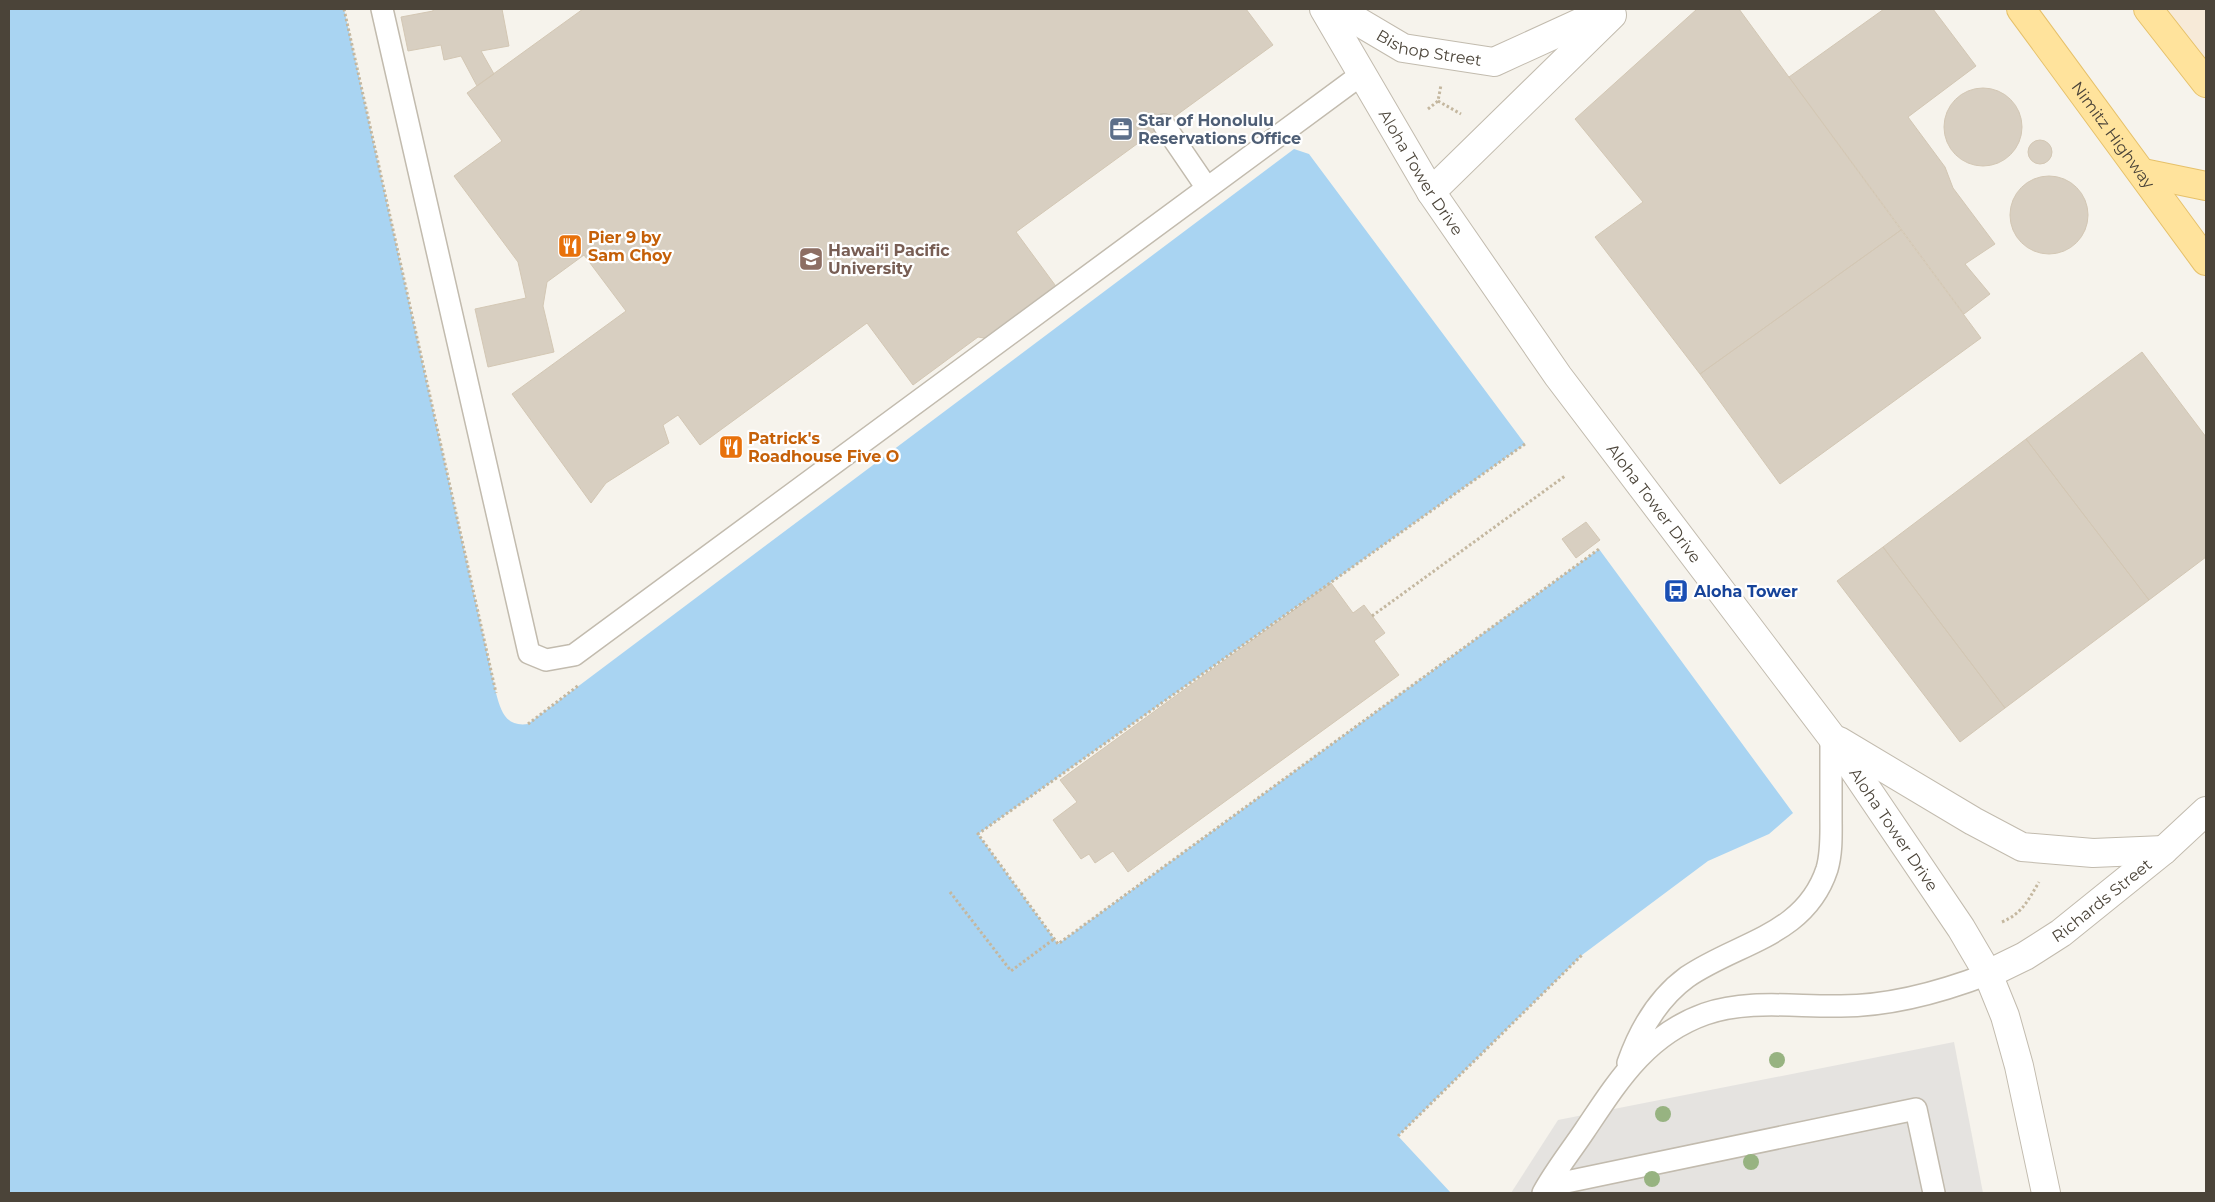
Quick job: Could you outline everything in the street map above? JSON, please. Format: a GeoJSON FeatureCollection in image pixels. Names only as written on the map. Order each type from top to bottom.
{"type":"FeatureCollection","features":[{"type":"Feature","properties":{"kind":"main road","name":"Nimitz Highway"},"geometry":{"type":"LineString","coordinates":[[2021,9],[2206,261]]}},
{"type":"Feature","properties":{"kind":"main road"},"geometry":{"type":"LineString","coordinates":[[2148,9],[2206,83]]}},
{"type":"Feature","properties":{"kind":"main road"},"geometry":{"type":"LineString","coordinates":[[2143,173],[2206,186]]}},
{"type":"Feature","properties":{"kind":"street","name":"Aloha Tower Drive"},"geometry":{"type":"LineString","coordinates":[[1324,9],[1431,192],[1558,376],[1831,736],[1961,928],[1988,974],[2005,1016],[2019,1066],[2046,1193]]}},
{"type":"Feature","properties":{"kind":"street","name":"Bishop Street"},"geometry":{"type":"LineString","coordinates":[[1337,9],[1403,48],[1494,62],[1610,9]]}},
{"type":"Feature","properties":{"kind":"street"},"geometry":{"type":"LineString","coordinates":[[1431,192],[1618,9]]}},
{"type":"Feature","properties":{"kind":"street"},"geometry":{"type":"LineString","coordinates":[[1831,736],[1973,821],[2022,847],[2092,853],[2164,850]]}},
{"type":"Feature","properties":{"kind":"street","name":"Richards Street"},"geometry":{"type":"LineString","coordinates":[[1988,974],[2025,956],[2060,933],[2164,850],[2206,812]]}},
{"type":"Feature","properties":{"kind":"lane"},"geometry":{"type":"LineString","coordinates":[[382,9],[529,653],[546,660],[574,655],[1362,74]]}},
{"type":"Feature","properties":{"kind":"lane"},"geometry":{"type":"LineString","coordinates":[[1164,125],[1207,188]]}},
{"type":"Feature","properties":{"kind":"lane"},"geometry":{"type":"LineString","coordinates":[[1625,1072],[1640,1032],[1651,1013],[1667,994],[1686,978],[1708,965],[1784,927],[1808,905],[1820,887],[1827,868],[1831,847],[1831,736]]}},
{"type":"Feature","properties":{"kind":"lane"},"geometry":{"type":"LineString","coordinates":[[1545,1190],[1625,1072],[1643,1052],[1685,1022],[1706,1013],[1752,1005],[1841,1006],[1885,1003],[1947,989],[1988,974]]}},
{"type":"Feature","properties":{"kind":"lane"},"geometry":{"type":"LineString","coordinates":[[1545,1190],[1916,1109],[1934,1193]]}},
{"type":"Feature","properties":{"kind":"path"},"geometry":{"type":"LineString","coordinates":[[344,9],[496,694]]}},
{"type":"Feature","properties":{"kind":"path"},"geometry":{"type":"LineString","coordinates":[[1428,110],[1438,101],[1441,82]]}},
{"type":"Feature","properties":{"kind":"path"},"geometry":{"type":"LineString","coordinates":[[1438,101],[1461,114]]}},
{"type":"Feature","properties":{"kind":"path"},"geometry":{"type":"LineString","coordinates":[[1525,444],[978,834],[1058,944],[1599,549]]}},
{"type":"Feature","properties":{"kind":"path"},"geometry":{"type":"LineString","coordinates":[[1372,616],[1565,476]]}},
{"type":"Feature","properties":{"kind":"path"},"geometry":{"type":"LineString","coordinates":[[2002,922],[2015,916],[2022,909],[2043,876]]}},
{"type":"Feature","properties":{"kind":"path"},"geometry":{"type":"LineString","coordinates":[[950,892],[1011,971],[1054,939]]}},
{"type":"Feature","properties":{"kind":"path"},"geometry":{"type":"LineString","coordinates":[[1398,1136],[1582,955]]}},
{"type":"Feature","properties":{"kind":"shaded area"},"geometry":{"type":"Polygon","coordinates":[[[2139,9],[2206,9],[2206,99],[2139,9]]]}},
{"type":"Feature","properties":{"kind":"shaded area"},"geometry":{"type":"Polygon","coordinates":[[[1954,1042],[1983,1193],[1511,1193],[1558,1120],[1954,1042]]]}},
{"type":"Feature","properties":{"kind":"water"},"geometry":{"type":"Polygon","coordinates":[[[9,9],[344,9],[496,693],[506,717],[514,723],[528,724],[1294,149],[1309,154],[1525,444],[978,834],[1058,944],[1599,549],[1793,813],[1769,834],[1708,861],[1582,955],[1398,1136],[1451,1193],[9,1193],[9,9]]]}},
{"type":"Feature","properties":{"kind":"building"},"geometry":{"type":"Polygon","coordinates":[[[433,9],[502,9],[509,46],[481,51],[494,74],[477,86],[461,56],[444,60],[441,45],[408,51],[401,17],[433,11],[433,9]]]}},
{"type":"Feature","properties":{"kind":"building","name":"Hawai‘i Pacific University"},"geometry":{"type":"Polygon","coordinates":[[[583,9],[1246,9],[1273,45],[1016,232],[1058,289],[990,339],[978,337],[913,385],[867,323],[700,445],[678,415],[663,425],[669,443],[606,483],[591,503],[512,394],[626,311],[584,255],[547,282],[543,306],[554,352],[488,367],[475,309],[526,298],[518,262],[454,176],[502,141],[467,93],[583,9]]]}},
{"type":"Feature","properties":{"kind":"building"},"geometry":{"type":"Polygon","coordinates":[[[1697,9],[1739,9],[1901,230],[1700,374],[1595,237],[1643,202],[1575,119],[1697,9]]]}},
{"type":"Feature","properties":{"kind":"building"},"geometry":{"type":"Polygon","coordinates":[[[1884,9],[1933,9],[1976,66],[1908,117],[1945,167],[1953,188],[1995,244],[1965,264],[1990,294],[1964,314],[1789,77],[1884,9]]]}},
{"type":"Feature","properties":{"kind":"building"},"geometry":{"type":"Polygon","coordinates":[[[1983,88],[1998,91],[2011,99],[2019,112],[2022,127],[2019,142],[2011,155],[1998,163],[1983,166],[1968,163],[1955,155],[1947,142],[1944,127],[1947,112],[1955,99],[1968,91],[1983,88]]]}},
{"type":"Feature","properties":{"kind":"building"},"geometry":{"type":"Polygon","coordinates":[[[2040,140],[2049,143],[2052,152],[2049,161],[2040,164],[2031,161],[2028,152],[2031,143],[2040,140]]]}},
{"type":"Feature","properties":{"kind":"building"},"geometry":{"type":"Polygon","coordinates":[[[2049,176],[2064,179],[2077,187],[2085,200],[2088,215],[2085,230],[2077,243],[2064,251],[2049,254],[2034,251],[2021,243],[2013,230],[2010,215],[2013,200],[2021,187],[2034,179],[2049,176]]]}},
{"type":"Feature","properties":{"kind":"building"},"geometry":{"type":"Polygon","coordinates":[[[1901,230],[1981,338],[1780,484],[1700,374],[1901,230]]]}},
{"type":"Feature","properties":{"kind":"building"},"geometry":{"type":"Polygon","coordinates":[[[2142,352],[2206,437],[2206,557],[2149,600],[2026,439],[2142,352]]]}},
{"type":"Feature","properties":{"kind":"building"},"geometry":{"type":"Polygon","coordinates":[[[2026,439],[2149,600],[2005,708],[1883,547],[2026,439]]]}},
{"type":"Feature","properties":{"kind":"building"},"geometry":{"type":"Polygon","coordinates":[[[1586,522],[1600,540],[1576,558],[1562,539],[1586,522]]]}},
{"type":"Feature","properties":{"kind":"building"},"geometry":{"type":"Polygon","coordinates":[[[1883,547],[2005,708],[1960,742],[1837,581],[1883,547]]]}},
{"type":"Feature","properties":{"kind":"building"},"geometry":{"type":"Polygon","coordinates":[[[1331,583],[1353,613],[1364,605],[1385,633],[1374,641],[1399,675],[1128,872],[1113,851],[1095,863],[1089,854],[1081,859],[1053,820],[1077,802],[1060,780],[1331,583]]]}},
{"type":"Feature","properties":{"kind":"place","name":"Star of Honolulu Reservations Office"},"geometry":{"type":"Point","coordinates":[1121,129]}},
{"type":"Feature","properties":{"kind":"place","name":"Pier 9 by Sam Choy"},"geometry":{"type":"Point","coordinates":[570,246]}},
{"type":"Feature","properties":{"kind":"place","name":"Hawai‘i Pacific University"},"geometry":{"type":"Point","coordinates":[811,259]}},
{"type":"Feature","properties":{"kind":"place","name":"Patrick's Roadhouse Five O"},"geometry":{"type":"Point","coordinates":[731,447]}},
{"type":"Feature","properties":{"kind":"place","name":"Aloha Tower"},"geometry":{"type":"Point","coordinates":[1676,591]}}]}
